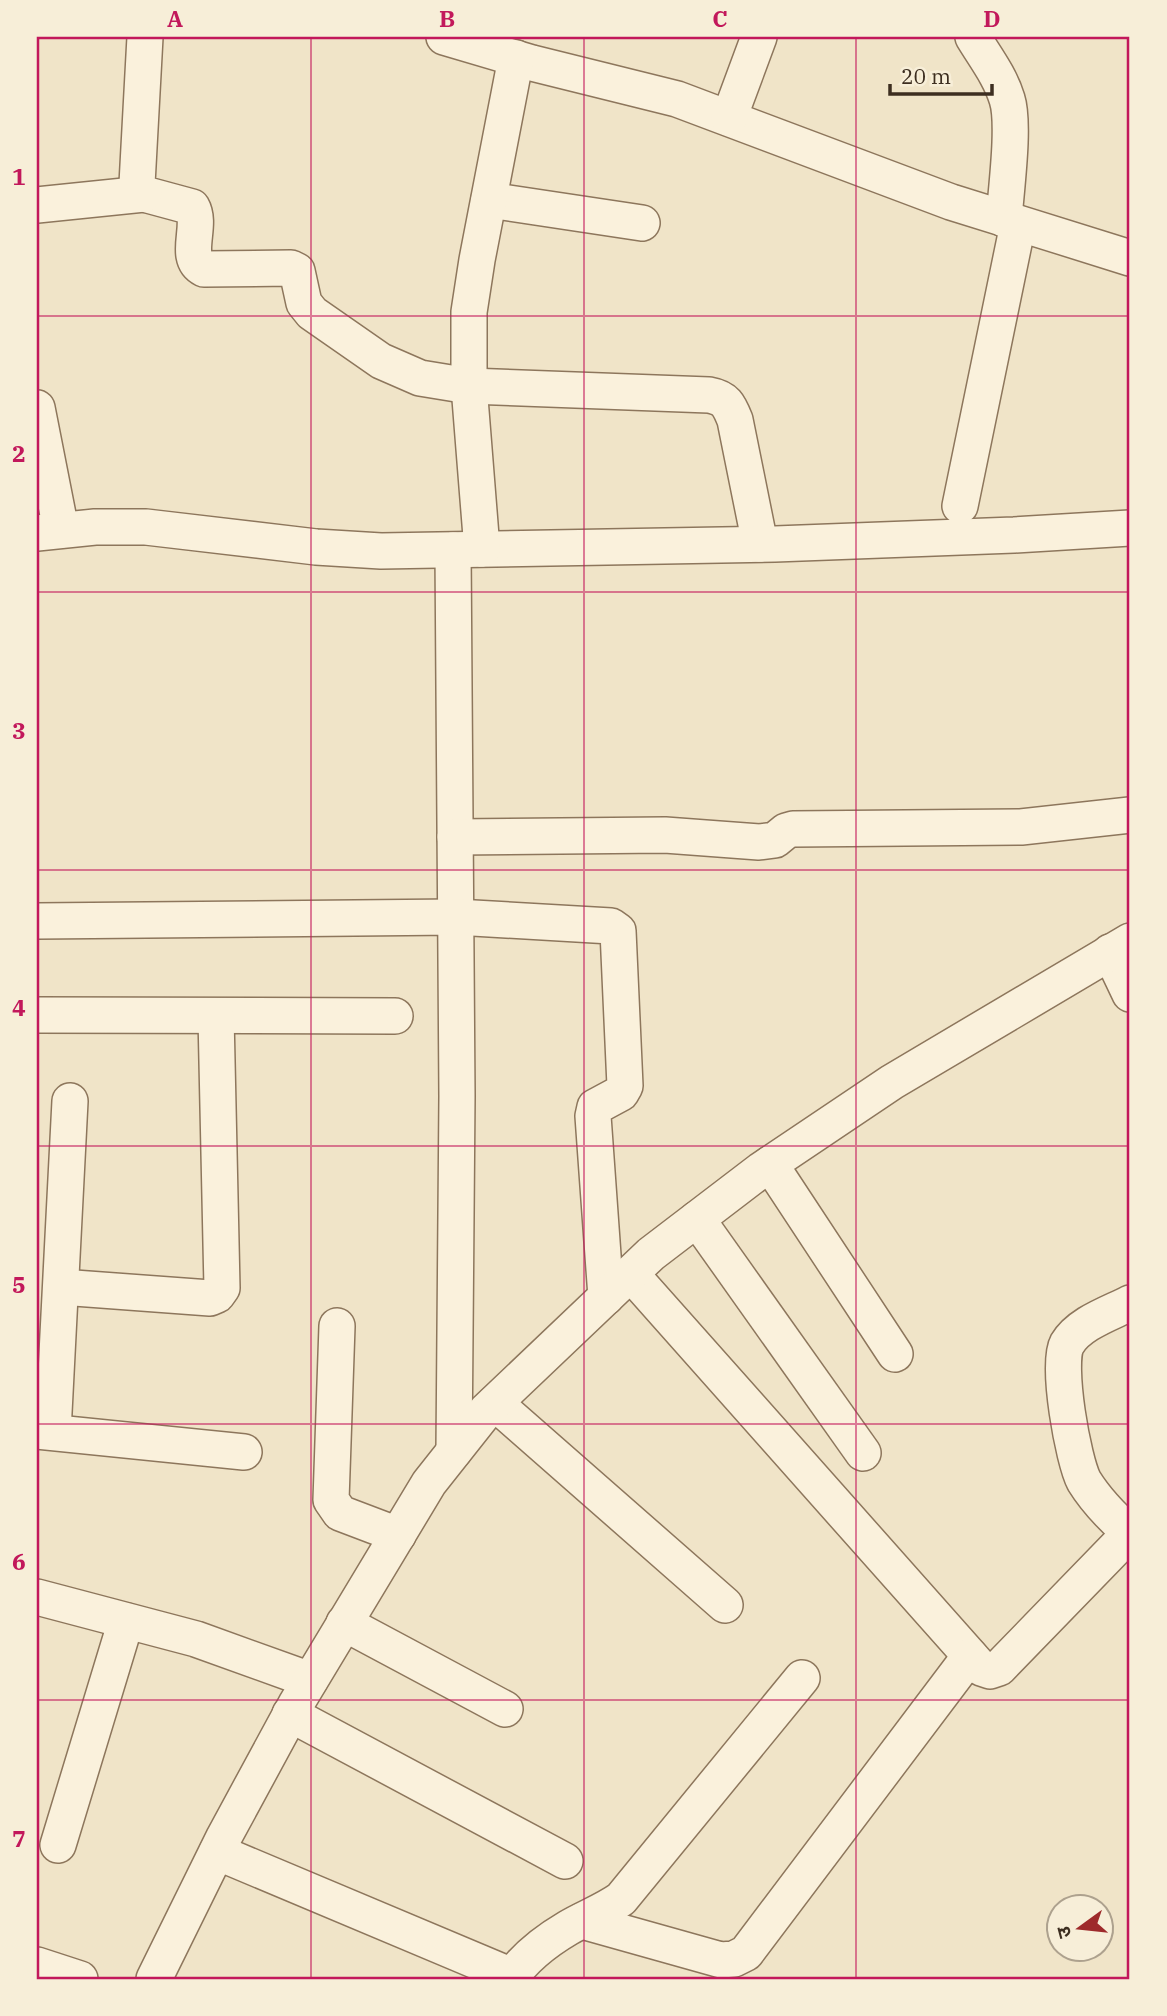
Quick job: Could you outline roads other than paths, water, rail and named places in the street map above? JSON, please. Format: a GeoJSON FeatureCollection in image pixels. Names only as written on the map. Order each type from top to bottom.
{"type":"FeatureCollection","features":[{"type":"Feature","properties":{"kind":"street"},"geometry":{"type":"LineString","coordinates":[[145,37],[136,184],[138,190],[144,194],[192,207],[197,219],[194,260],[198,267],[291,268],[297,271],[304,303],[312,313],[381,361],[421,378],[470,386],[723,397],[735,421],[760,544]]}},
{"type":"Feature","properties":{"kind":"street"},"geometry":{"type":"LineString","coordinates":[[444,37],[677,99],[899,184],[1130,258]]}},
{"type":"Feature","properties":{"kind":"street"},"geometry":{"type":"LineString","coordinates":[[729,118],[758,37]]}},
{"type":"Feature","properties":{"kind":"street"},"geometry":{"type":"LineString","coordinates":[[960,506],[1011,221],[1008,102],[1000,81],[972,37]]}},
{"type":"Feature","properties":{"kind":"street"},"geometry":{"type":"LineString","coordinates":[[454,1451],[457,1096],[455,837],[468,550],[470,312],[516,58]]}},
{"type":"Feature","properties":{"kind":"street"},"geometry":{"type":"LineString","coordinates":[[37,205],[144,194]]}},
{"type":"Feature","properties":{"kind":"street"},"geometry":{"type":"LineString","coordinates":[[489,200],[642,223]]}},
{"type":"Feature","properties":{"kind":"street"},"geometry":{"type":"LineString","coordinates":[[39,427],[49,532],[95,527],[146,527],[316,547],[381,551],[760,544],[980,537],[1130,528]]}},
{"type":"Feature","properties":{"kind":"street"},"geometry":{"type":"LineString","coordinates":[[455,837],[665,835],[759,842],[775,840],[793,829],[977,829],[1130,815]]}},
{"type":"Feature","properties":{"kind":"street"},"geometry":{"type":"LineString","coordinates":[[37,921],[456,917],[611,926],[618,931],[625,1086],[621,1093],[595,1107],[593,1116],[606,1297]]}},
{"type":"Feature","properties":{"kind":"street"},"geometry":{"type":"LineString","coordinates":[[154,1979],[217,1852],[310,1680],[429,1483],[495,1402],[651,1254],[770,1164],[892,1082],[1120,946],[1130,994]]}},
{"type":"Feature","properties":{"kind":"street"},"geometry":{"type":"LineString","coordinates":[[37,1015],[395,1016]]}},
{"type":"Feature","properties":{"kind":"street"},"geometry":{"type":"LineString","coordinates":[[61,1287],[218,1296],[222,1288],[216,1016]]}},
{"type":"Feature","properties":{"kind":"street"},"geometry":{"type":"LineString","coordinates":[[70,1101],[61,1287],[45,1431],[244,1452]]}},
{"type":"Feature","properties":{"kind":"street"},"geometry":{"type":"LineString","coordinates":[[770,1164],[895,1354]]}},
{"type":"Feature","properties":{"kind":"street"},"geometry":{"type":"LineString","coordinates":[[697,1219],[863,1453]]}},
{"type":"Feature","properties":{"kind":"street"},"geometry":{"type":"LineString","coordinates":[[631,1274],[970,1656],[981,1668],[990,1671],[999,1668],[1130,1533],[1099,1504],[1082,1477],[1072,1438],[1062,1367],[1067,1344],[1084,1327],[1130,1303]]}},
{"type":"Feature","properties":{"kind":"street"},"geometry":{"type":"LineString","coordinates":[[337,1325],[331,1500],[340,1513],[398,1535]]}},
{"type":"Feature","properties":{"kind":"street"},"geometry":{"type":"LineString","coordinates":[[495,1402],[724,1605]]}},
{"type":"Feature","properties":{"kind":"street"},"geometry":{"type":"LineString","coordinates":[[37,1597],[196,1639],[310,1680]]}},
{"type":"Feature","properties":{"kind":"street"},"geometry":{"type":"LineString","coordinates":[[58,1845],[127,1621]]}},
{"type":"Feature","properties":{"kind":"street"},"geometry":{"type":"LineString","coordinates":[[344,1623],[505,1709]]}},
{"type":"Feature","properties":{"kind":"street"},"geometry":{"type":"LineString","coordinates":[[582,1921],[721,1960],[734,1959],[746,1952],[970,1656]]}},
{"type":"Feature","properties":{"kind":"street"},"geometry":{"type":"LineString","coordinates":[[217,1852],[511,1978],[542,1945],[621,1899],[802,1678]]}},
{"type":"Feature","properties":{"kind":"street"},"geometry":{"type":"LineString","coordinates":[[290,1714],[565,1861]]}},
{"type":"Feature","properties":{"kind":"street"},"geometry":{"type":"LineString","coordinates":[[37,1965],[80,1979]]}}]}
